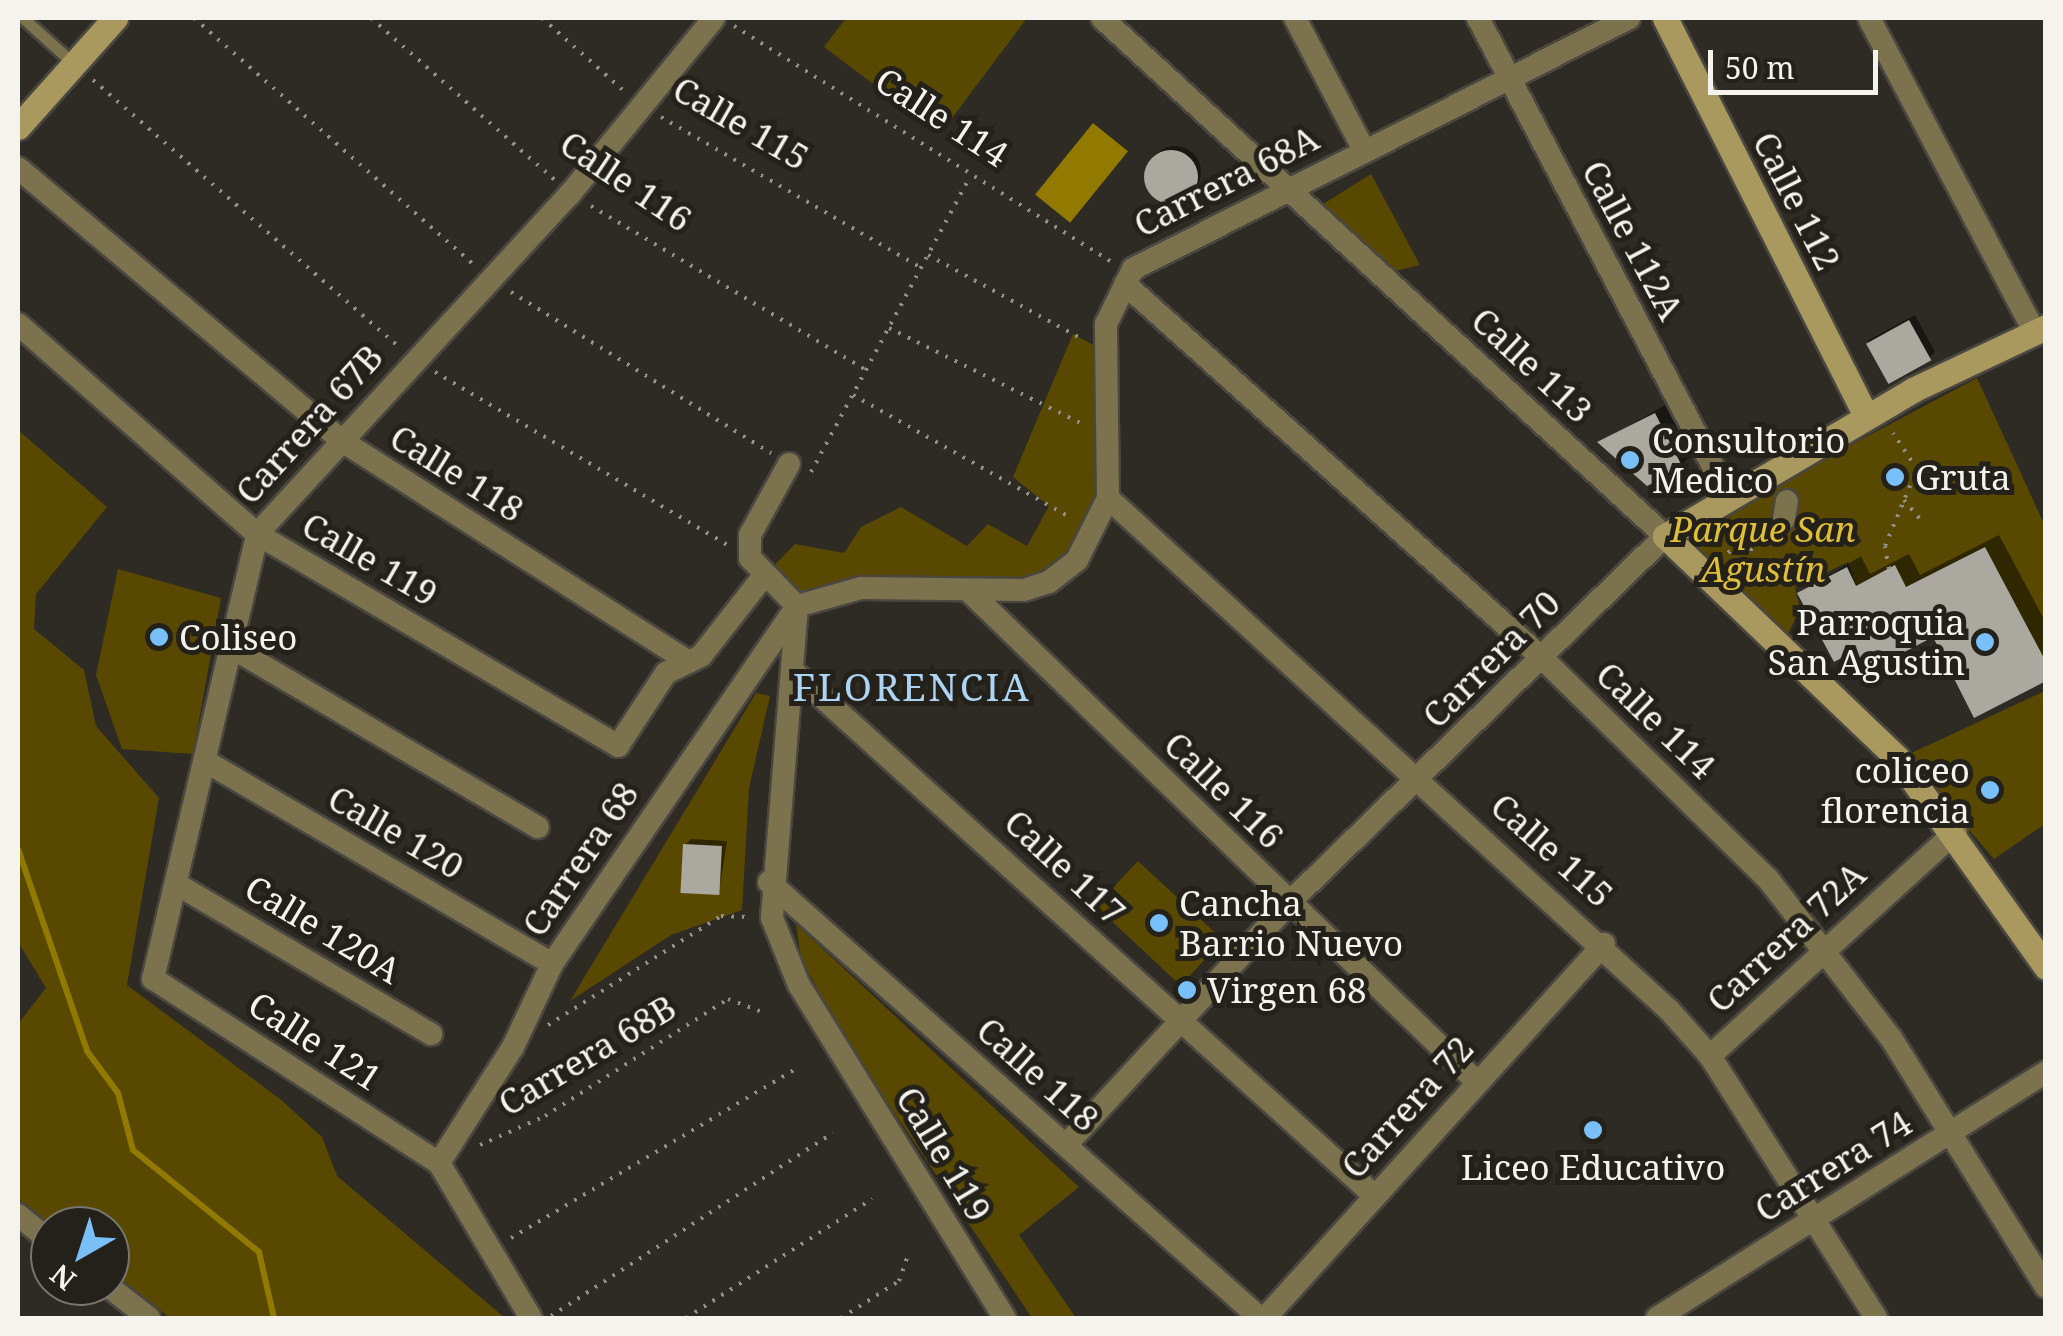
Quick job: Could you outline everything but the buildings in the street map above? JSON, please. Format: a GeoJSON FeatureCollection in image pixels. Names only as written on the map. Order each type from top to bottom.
{"type":"FeatureCollection","features":[{"type":"Feature","properties":{"kind":"street"},"geometry":{"type":"LineString","coordinates":[[18,128],[115,18]]}},
{"type":"Feature","properties":{"kind":"street","name":"Carrera 67B"},"geometry":{"type":"LineString","coordinates":[[154,979],[257,534],[570,194],[715,18]]}},
{"type":"Feature","properties":{"kind":"street","name":"Calle 113"},"geometry":{"type":"LineString","coordinates":[[1102,18],[1138,59],[1288,187],[1665,536],[1897,758],[1956,831],[2046,967]]}},
{"type":"Feature","properties":{"kind":"street"},"geometry":{"type":"LineString","coordinates":[[1295,18],[1364,150]]}},
{"type":"Feature","properties":{"kind":"street","name":"Calle 112A"},"geometry":{"type":"LineString","coordinates":[[1478,18],[1728,495]]}},
{"type":"Feature","properties":{"kind":"street","name":"Carrera 68A"},"geometry":{"type":"LineString","coordinates":[[797,606],[861,588],[968,590],[1049,582],[1095,532],[1108,498],[1110,438],[1104,351],[1129,276],[1288,187],[1511,80],[1628,18]]}},
{"type":"Feature","properties":{"kind":"street","name":"Calle 112"},"geometry":{"type":"LineString","coordinates":[[1665,18],[1866,416]]}},
{"type":"Feature","properties":{"kind":"street"},"geometry":{"type":"LineString","coordinates":[[1869,18],[2040,330]]}},
{"type":"Feature","properties":{"kind":"street","name":"Calle 118"},"geometry":{"type":"LineString","coordinates":[[18,168],[342,441],[689,662]]}},
{"type":"Feature","properties":{"kind":"street","name":"Calle 114"},"geometry":{"type":"LineString","coordinates":[[1129,276],[1540,656],[1827,944],[1945,1136],[2046,1287]]}},
{"type":"Feature","properties":{"kind":"street","name":"Calle 119"},"geometry":{"type":"LineString","coordinates":[[18,324],[257,534],[618,746],[666,673],[689,662]]}},
{"type":"Feature","properties":{"kind":"street","name":"Carrera 70"},"geometry":{"type":"LineString","coordinates":[[1066,1146],[1290,902],[1665,536],[1866,416],[2040,330]]}},
{"type":"Feature","properties":{"kind":"street"},"geometry":{"type":"LineString","coordinates":[[772,918],[769,882],[794,672],[797,606],[756,567],[750,535],[799,470]]}},
{"type":"Feature","properties":{"kind":"street","name":"Calle 115"},"geometry":{"type":"LineString","coordinates":[[1108,498],[1604,944],[1710,1056],[1876,1318]]}},
{"type":"Feature","properties":{"kind":"street"},"geometry":{"type":"LineString","coordinates":[[689,662],[756,567]]}},
{"type":"Feature","properties":{"kind":"street","name":"Calle 116"},"geometry":{"type":"LineString","coordinates":[[968,590],[1476,1081]]}},
{"type":"Feature","properties":{"kind":"street","name":"Carrera 68"},"geometry":{"type":"LineString","coordinates":[[439,1163],[513,1047],[552,964],[797,606]]}},
{"type":"Feature","properties":{"kind":"street"},"geometry":{"type":"LineString","coordinates":[[229,646],[538,827]]}},
{"type":"Feature","properties":{"kind":"street","name":"Calle 117"},"geometry":{"type":"LineString","coordinates":[[794,672],[1375,1196]]}},
{"type":"Feature","properties":{"kind":"street","name":"Calle 120"},"geometry":{"type":"LineString","coordinates":[[205,761],[552,964]]}},
{"type":"Feature","properties":{"kind":"street","name":"Carrera 72A"},"geometry":{"type":"LineString","coordinates":[[1710,1056],[1827,944],[1956,831]]}},
{"type":"Feature","properties":{"kind":"street","name":"Calle 118"},"geometry":{"type":"LineString","coordinates":[[769,882],[1263,1318]]}},
{"type":"Feature","properties":{"kind":"street","name":"Calle 120A"},"geometry":{"type":"LineString","coordinates":[[178,885],[432,1034]]}},
{"type":"Feature","properties":{"kind":"street","name":"Calle 119"},"geometry":{"type":"LineString","coordinates":[[772,918],[800,985],[1005,1318]]}},
{"type":"Feature","properties":{"kind":"street","name":"Carrera 72"},"geometry":{"type":"LineString","coordinates":[[1263,1318],[1604,944]]}},
{"type":"Feature","properties":{"kind":"street","name":"Calle 121"},"geometry":{"type":"LineString","coordinates":[[154,979],[439,1163]]}},
{"type":"Feature","properties":{"kind":"street","name":"Carrera 74"},"geometry":{"type":"LineString","coordinates":[[1665,1316],[2046,1072]]}},
{"type":"Feature","properties":{"kind":"street"},"geometry":{"type":"LineString","coordinates":[[439,1163],[485,1253],[531,1318]]}},
{"type":"Feature","properties":{"kind":"lane"},"geometry":{"type":"LineString","coordinates":[[23,18],[74,64]]}},
{"type":"Feature","properties":{"kind":"path","name":"Calle 116"},"geometry":{"type":"LineString","coordinates":[[370,18],[570,194],[866,370]]}},
{"type":"Feature","properties":{"kind":"path","name":"Calle 115"},"geometry":{"type":"LineString","coordinates":[[542,18],[642,106],[921,268]]}},
{"type":"Feature","properties":{"kind":"path","name":"Calle 114"},"geometry":{"type":"LineString","coordinates":[[715,18],[1129,276]]}},
{"type":"Feature","properties":{"kind":"path"},"geometry":{"type":"LineString","coordinates":[[799,470],[853,395],[970,177]]}},
{"type":"Feature","properties":{"kind":"path"},"geometry":{"type":"LineString","coordinates":[[928,255],[1104,351]]}},
{"type":"Feature","properties":{"kind":"path"},"geometry":{"type":"LineString","coordinates":[[889,328],[1110,438]]}},
{"type":"Feature","properties":{"kind":"path"},"geometry":{"type":"LineString","coordinates":[[853,395],[1095,532]]}},
{"type":"Feature","properties":{"kind":"path"},"geometry":{"type":"LineString","coordinates":[[1888,569],[1884,546],[1917,469],[1893,433]]}},
{"type":"Feature","properties":{"kind":"path"},"geometry":{"type":"LineString","coordinates":[[1904,500],[1923,522]]}},
{"type":"Feature","properties":{"kind":"path"},"geometry":{"type":"LineString","coordinates":[[1708,565],[1753,537],[1786,510]]}},
{"type":"Feature","properties":{"kind":"path"},"geometry":{"type":"LineString","coordinates":[[1743,599],[1753,537]]}},
{"type":"Feature","properties":{"kind":"path"},"geometry":{"type":"LineString","coordinates":[[513,1047],[721,916],[772,918]]}},
{"type":"Feature","properties":{"kind":"path","name":"Carrera 68B"},"geometry":{"type":"LineString","coordinates":[[474,1147],[545,1116],[728,999],[760,1011]]}},
{"type":"Feature","properties":{"kind":"path"},"geometry":{"type":"LineString","coordinates":[[485,1253],[794,1070]]}},
{"type":"Feature","properties":{"kind":"path"},"geometry":{"type":"LineString","coordinates":[[547,1318],[833,1133]]}},
{"type":"Feature","properties":{"kind":"path"},"geometry":{"type":"LineString","coordinates":[[686,1318],[872,1199]]}},
{"type":"Feature","properties":{"kind":"path"},"geometry":{"type":"LineString","coordinates":[[841,1318],[899,1281],[908,1258]]}},
{"type":"Feature","properties":{"kind":"green space"},"geometry":{"type":"Polygon","coordinates":[[[846,18],[1027,18],[940,134],[824,47],[846,18]]]}},
{"type":"Feature","properties":{"kind":"green space"},"geometry":{"type":"Polygon","coordinates":[[[1371,174],[1420,265],[1387,273],[1320,206],[1371,174]]]}},
{"type":"Feature","properties":{"kind":"green space"},"geometry":{"type":"Polygon","coordinates":[[[1073,334],[1104,351],[1098,499],[1078,545],[1041,575],[797,606],[763,577],[795,544],[844,553],[861,527],[901,507],[967,546],[988,524],[1027,546],[1049,506],[1013,477],[1073,334]]]}},
{"type":"Feature","properties":{"kind":"green space","name":"Parque San Agustín"},"geometry":{"type":"Polygon","coordinates":[[[1977,378],[2045,526],[2045,662],[1985,547],[1906,587],[1888,569],[1856,586],[1848,562],[1795,588],[1800,608],[1786,639],[1697,549],[1702,527],[1738,505],[1977,378]]]}},
{"type":"Feature","properties":{"kind":"green space"},"geometry":{"type":"Polygon","coordinates":[[[18,430],[107,507],[36,594],[34,629],[84,670],[96,726],[159,798],[127,985],[280,1099],[322,1137],[337,1176],[505,1318],[170,1318],[130,1287],[130,1206],[30,1209],[18,1199],[18,1024],[46,988],[18,942],[18,430]]]}},
{"type":"Feature","properties":{"kind":"green space","name":"Coliseo"},"geometry":{"type":"Polygon","coordinates":[[[118,569],[221,598],[193,754],[122,749],[96,675],[118,569]]]}},
{"type":"Feature","properties":{"kind":"green space","name":"coliceo florencia"},"geometry":{"type":"Polygon","coordinates":[[[2045,691],[2045,824],[1994,859],[1905,756],[2045,691]]]}},
{"type":"Feature","properties":{"kind":"green space"},"geometry":{"type":"Polygon","coordinates":[[[756,693],[770,696],[749,788],[742,910],[671,935],[570,1001],[756,693]]]}},
{"type":"Feature","properties":{"kind":"green space","name":"Cancha Barrio Nuevo"},"geometry":{"type":"Polygon","coordinates":[[[1138,861],[1223,940],[1181,985],[1096,906],[1138,861]]]}},
{"type":"Feature","properties":{"kind":"green space"},"geometry":{"type":"Polygon","coordinates":[[[796,924],[1079,1187],[1019,1235],[1076,1318],[1032,1318],[847,1042],[801,959],[796,924]]]}},
{"type":"Feature","properties":{"kind":"shaded area"},"geometry":{"type":"Polygon","coordinates":[[[1093,123],[1128,151],[1070,223],[1035,194],[1093,123]]]}},
{"type":"Feature","properties":{"kind":"waterway"},"geometry":{"type":"LineString","coordinates":[[18,849],[87,1051],[118,1093],[133,1150],[259,1252],[274,1318]]}},
{"type":"Feature","properties":{"kind":"place","name":"Consultorio Medico"},"geometry":{"type":"Point","coordinates":[1630,460]}},
{"type":"Feature","properties":{"kind":"place","name":"Gruta"},"geometry":{"type":"Point","coordinates":[1895,477]}},
{"type":"Feature","properties":{"kind":"place","name":"Coliseo"},"geometry":{"type":"Point","coordinates":[159,637]}},
{"type":"Feature","properties":{"kind":"place","name":"Parroquia San Agustin"},"geometry":{"type":"Point","coordinates":[1985,642]}},
{"type":"Feature","properties":{"kind":"place","name":"coliceo florencia"},"geometry":{"type":"Point","coordinates":[1990,790]}},
{"type":"Feature","properties":{"kind":"place","name":"Cancha Barrio Nuevo"},"geometry":{"type":"Point","coordinates":[1159,923]}},
{"type":"Feature","properties":{"kind":"place","name":"Virgen 68"},"geometry":{"type":"Point","coordinates":[1187,990]}},
{"type":"Feature","properties":{"kind":"place","name":"Liceo Educativo"},"geometry":{"type":"Point","coordinates":[1593,1130]}},
{"type":"Feature","properties":{"kind":"district","name":"FLORENCIA"},"geometry":{"type":"Point","coordinates":[912,687]}}]}
